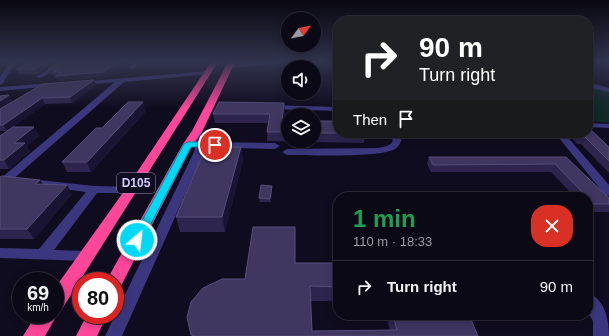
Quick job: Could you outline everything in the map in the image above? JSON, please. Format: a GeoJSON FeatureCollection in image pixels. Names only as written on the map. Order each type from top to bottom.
{"type":"FeatureCollection","features":[{"type":"Feature","properties":{"kind":"highway","name":"D105"},"geometry":{"type":"LineString","coordinates":[[64,289],[132,190],[205,78]]}},
{"type":"Feature","properties":{"kind":"highway","name":"D105"},"geometry":{"type":"LineString","coordinates":[[120,272],[195,140],[225,78]]}},
{"type":"Feature","properties":{"kind":"highway"},"geometry":{"type":"LineString","coordinates":[[33,336],[41,324]]}},
{"type":"Feature","properties":{"kind":"highway"},"geometry":{"type":"LineString","coordinates":[[86,336],[92,324]]}},
{"type":"Feature","properties":{"kind":"street"},"geometry":{"type":"LineString","coordinates":[[75,84],[151,78]]}},
{"type":"Feature","properties":{"kind":"street"},"geometry":{"type":"LineString","coordinates":[[2,181],[122,80]]}},
{"type":"Feature","properties":{"kind":"street"},"geometry":{"type":"LineString","coordinates":[[0,89],[59,85]]}},
{"type":"Feature","properties":{"kind":"street"},"geometry":{"type":"LineString","coordinates":[[31,94],[44,86]]}},
{"type":"Feature","properties":{"kind":"street"},"geometry":{"type":"LineString","coordinates":[[593,86],[609,90]]}},
{"type":"Feature","properties":{"kind":"street"},"geometry":{"type":"LineString","coordinates":[[266,107],[333,109]]}},
{"type":"Feature","properties":{"kind":"street"},"geometry":{"type":"LineString","coordinates":[[593,125],[609,126]]}},
{"type":"Feature","properties":{"kind":"street"},"geometry":{"type":"LineString","coordinates":[[287,152],[378,151],[395,146],[398,138]]}},
{"type":"Feature","properties":{"kind":"street"},"geometry":{"type":"LineString","coordinates":[[563,138],[609,192]]}},
{"type":"Feature","properties":{"kind":"street"},"geometry":{"type":"LineString","coordinates":[[113,336],[198,152],[195,140],[275,146]]}},
{"type":"Feature","properties":{"kind":"street"},"geometry":{"type":"LineString","coordinates":[[2,181],[94,189],[132,190]]}},
{"type":"Feature","properties":{"kind":"street"},"geometry":{"type":"LineString","coordinates":[[43,254],[94,189]]}},
{"type":"Feature","properties":{"kind":"street"},"geometry":{"type":"LineString","coordinates":[[0,253],[86,256]]}},
{"type":"Feature","properties":{"kind":"street"},"geometry":{"type":"LineString","coordinates":[[593,307],[603,325],[601,336]]}},
{"type":"Feature","properties":{"kind":"green space"},"geometry":{"type":"Polygon","coordinates":[[[593,83],[609,88],[609,123],[593,121],[593,83]]]}},
{"type":"Feature","properties":{"kind":"building"},"geometry":{"type":"Polygon","coordinates":[[[94,80],[70,97],[42,98],[3,125],[0,125],[0,109],[43,84],[94,80]]]}},
{"type":"Feature","properties":{"kind":"building"},"geometry":{"type":"Polygon","coordinates":[[[9,95],[0,101],[0,96],[9,95]]]}},
{"type":"Feature","properties":{"kind":"building"},"geometry":{"type":"Polygon","coordinates":[[[128,102],[143,102],[87,162],[62,162],[96,128],[102,128],[128,102]]]}},
{"type":"Feature","properties":{"kind":"building"},"geometry":{"type":"Polygon","coordinates":[[[219,102],[284,103],[283,108],[281,108],[281,132],[267,132],[270,114],[213,114],[219,102]]]}},
{"type":"Feature","properties":{"kind":"building"},"geometry":{"type":"Polygon","coordinates":[[[321,121],[333,121],[333,133],[321,133],[321,121]]]}},
{"type":"Feature","properties":{"kind":"building"},"geometry":{"type":"Polygon","coordinates":[[[13,127],[34,127],[14,143],[25,143],[4,160],[0,160],[0,136],[13,127]]]}},
{"type":"Feature","properties":{"kind":"building"},"geometry":{"type":"Polygon","coordinates":[[[593,132],[609,147],[609,161],[586,138],[593,138],[593,132]]]}},
{"type":"Feature","properties":{"kind":"building"},"geometry":{"type":"Polygon","coordinates":[[[206,147],[241,147],[222,217],[176,217],[206,147]]]}},
{"type":"Feature","properties":{"kind":"building"},"geometry":{"type":"Polygon","coordinates":[[[429,157],[566,157],[609,198],[609,204],[594,204],[593,192],[582,192],[555,164],[433,165],[429,157]]]}},
{"type":"Feature","properties":{"kind":"building"},"geometry":{"type":"Polygon","coordinates":[[[0,177],[40,180],[35,184],[67,185],[27,229],[0,229],[0,177]]]}},
{"type":"Feature","properties":{"kind":"building"},"geometry":{"type":"Polygon","coordinates":[[[261,185],[272,186],[270,199],[259,198],[261,185]]]}},
{"type":"Feature","properties":{"kind":"building"},"geometry":{"type":"Polygon","coordinates":[[[253,227],[295,227],[295,263],[333,263],[333,287],[310,286],[312,331],[397,330],[394,320],[471,320],[478,336],[191,335],[187,317],[191,302],[203,288],[222,279],[245,279],[253,227]]]}},
{"type":"Feature","properties":{"kind":"route"},"geometry":{"type":"LineString","coordinates":[[137,240],[188,144],[215,145]]}}]}
